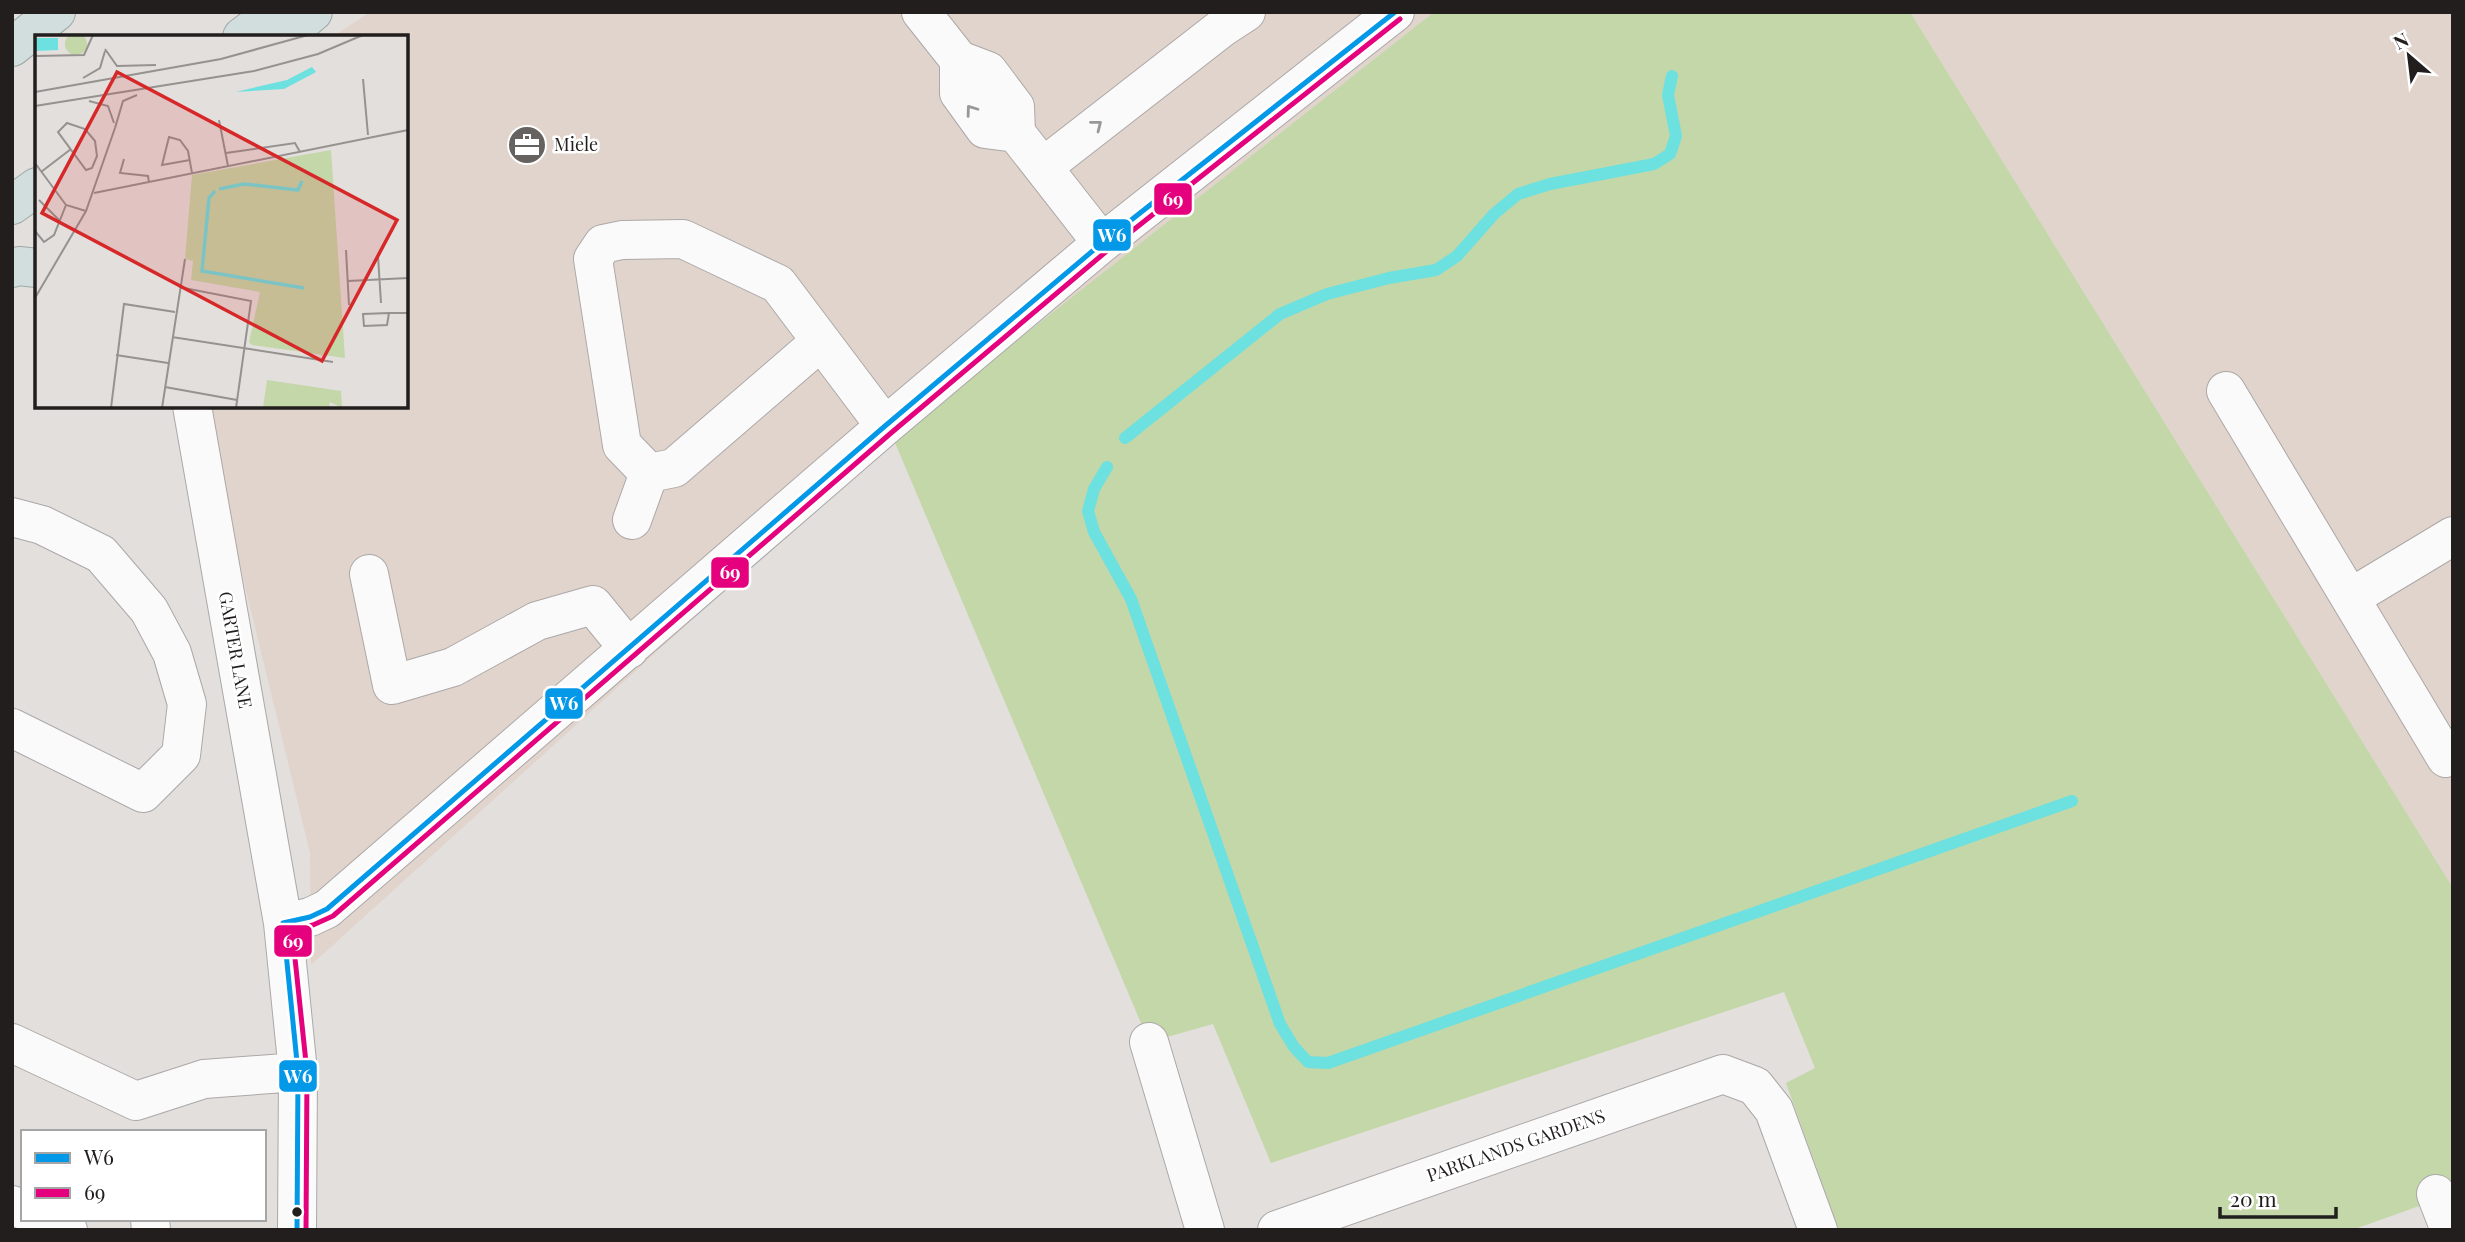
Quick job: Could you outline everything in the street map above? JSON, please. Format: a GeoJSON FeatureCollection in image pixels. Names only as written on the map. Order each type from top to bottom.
{"type":"FeatureCollection","features":[{"type":"Feature","properties":{"kind":"highway"},"geometry":{"type":"LineString","coordinates":[[12,47],[56,12]]}},
{"type":"Feature","properties":{"kind":"highway"},"geometry":{"type":"LineString","coordinates":[[245,35],[275,12]]}},
{"type":"Feature","properties":{"kind":"highway"},"geometry":{"type":"LineString","coordinates":[[285,35],[313,12]]}},
{"type":"Feature","properties":{"kind":"highway"},"geometry":{"type":"LineString","coordinates":[[12,205],[35,188]]}},
{"type":"Feature","properties":{"kind":"highway"},"geometry":{"type":"LineString","coordinates":[[12,268],[35,268]]}},
{"type":"Feature","properties":{"kind":"street"},"geometry":{"type":"LineString","coordinates":[[1043,167],[1246,12]]}},
{"type":"Feature","properties":{"kind":"street"},"geometry":{"type":"LineString","coordinates":[[283,923],[310,917],[327,909],[885,426],[1102,243],[1395,12]]}},
{"type":"Feature","properties":{"kind":"street"},"geometry":{"type":"LineString","coordinates":[[945,29],[988,71],[1015,107],[1016,132],[1102,243]]}},
{"type":"Feature","properties":{"kind":"street"},"geometry":{"type":"LineString","coordinates":[[649,473],[622,445],[593,259],[603,244],[622,240],[683,239],[778,284],[885,426]]}},
{"type":"Feature","properties":{"kind":"street"},"geometry":{"type":"LineString","coordinates":[[649,473],[674,468],[820,342]]}},
{"type":"Feature","properties":{"kind":"street"},"geometry":{"type":"LineString","coordinates":[[2226,391],[2446,758]]}},
{"type":"Feature","properties":{"kind":"street","name":"GARTER LANE"},"geometry":{"type":"LineString","coordinates":[[192,408],[283,923],[298,1072],[297,1230]]}},
{"type":"Feature","properties":{"kind":"street"},"geometry":{"type":"LineString","coordinates":[[632,520],[649,473]]}},
{"type":"Feature","properties":{"kind":"street"},"geometry":{"type":"LineString","coordinates":[[12,517],[42,525],[101,554],[149,610],[172,653],[187,704],[181,755],[143,793],[12,728]]}},
{"type":"Feature","properties":{"kind":"street"},"geometry":{"type":"LineString","coordinates":[[2350,598],[2453,536]]}},
{"type":"Feature","properties":{"kind":"street"},"geometry":{"type":"LineString","coordinates":[[369,574],[392,685],[453,667],[537,621],[593,605],[629,649]]}},
{"type":"Feature","properties":{"kind":"street"},"geometry":{"type":"LineString","coordinates":[[1149,1042],[1205,1230]]}},
{"type":"Feature","properties":{"kind":"street"},"geometry":{"type":"LineString","coordinates":[[12,1044],[138,1117],[204,1079],[298,1072]]}},
{"type":"Feature","properties":{"kind":"street","name":"PARKLANDS GARDENS"},"geometry":{"type":"LineString","coordinates":[[1277,1230],[1723,1074],[1755,1086],[1774,1110],[1818,1230]]}},
{"type":"Feature","properties":{"kind":"street"},"geometry":{"type":"LineString","coordinates":[[2436,1194],[2450,1230]]}},
{"type":"Feature","properties":{"kind":"street"},"geometry":{"type":"LineString","coordinates":[[48,1221],[68,1230]]}},
{"type":"Feature","properties":{"kind":"shaded area"},"geometry":{"type":"Polygon","coordinates":[[[370,12],[1434,12],[893,438],[311,965],[310,853],[201,408],[408,408],[408,35],[335,35],[370,12]]]}},
{"type":"Feature","properties":{"kind":"shaded area"},"geometry":{"type":"Polygon","coordinates":[[[1910,12],[2453,12],[2453,888],[1910,12]]]}},
{"type":"Feature","properties":{"kind":"green space"},"geometry":{"type":"Polygon","coordinates":[[[1434,12],[1910,12],[2453,888],[2453,1194],[2352,1230],[1839,1230],[1786,1083],[1815,1068],[1784,992],[1271,1163],[1213,1024],[1149,1042],[893,438],[1434,12]]]}},
{"type":"Feature","properties":{"kind":"waterway"},"geometry":{"type":"LineString","coordinates":[[1125,438],[1280,314],[1327,294],[1389,278],[1436,270],[1457,256],[1494,214],[1518,194],[1550,184],[1654,164],[1670,154],[1676,136],[1668,95],[1672,76]]}},
{"type":"Feature","properties":{"kind":"waterway"},"geometry":{"type":"LineString","coordinates":[[1107,467],[1094,489],[1088,511],[1094,532],[1131,599],[1280,1024],[1294,1047],[1308,1062],[1328,1063],[2072,801]]}},
{"type":"Feature","properties":{"kind":"transit line","name":"W6"},"geometry":{"type":"LineString","coordinates":[[283,923],[310,917],[327,909],[885,426],[1102,243],[1395,12]]}},
{"type":"Feature","properties":{"kind":"transit line","name":"69"},"geometry":{"type":"LineString","coordinates":[[306,1230],[307,1072],[292,930],[333,916],[891,433],[1108,250],[1400,19]]}},
{"type":"Feature","properties":{"kind":"transit line","name":"W6"},"geometry":{"type":"LineString","coordinates":[[283,923],[298,1072],[297,1230]]}},
{"type":"Feature","properties":{"kind":"place","name":"Miele"},"geometry":{"type":"Point","coordinates":[527,145]}}]}
